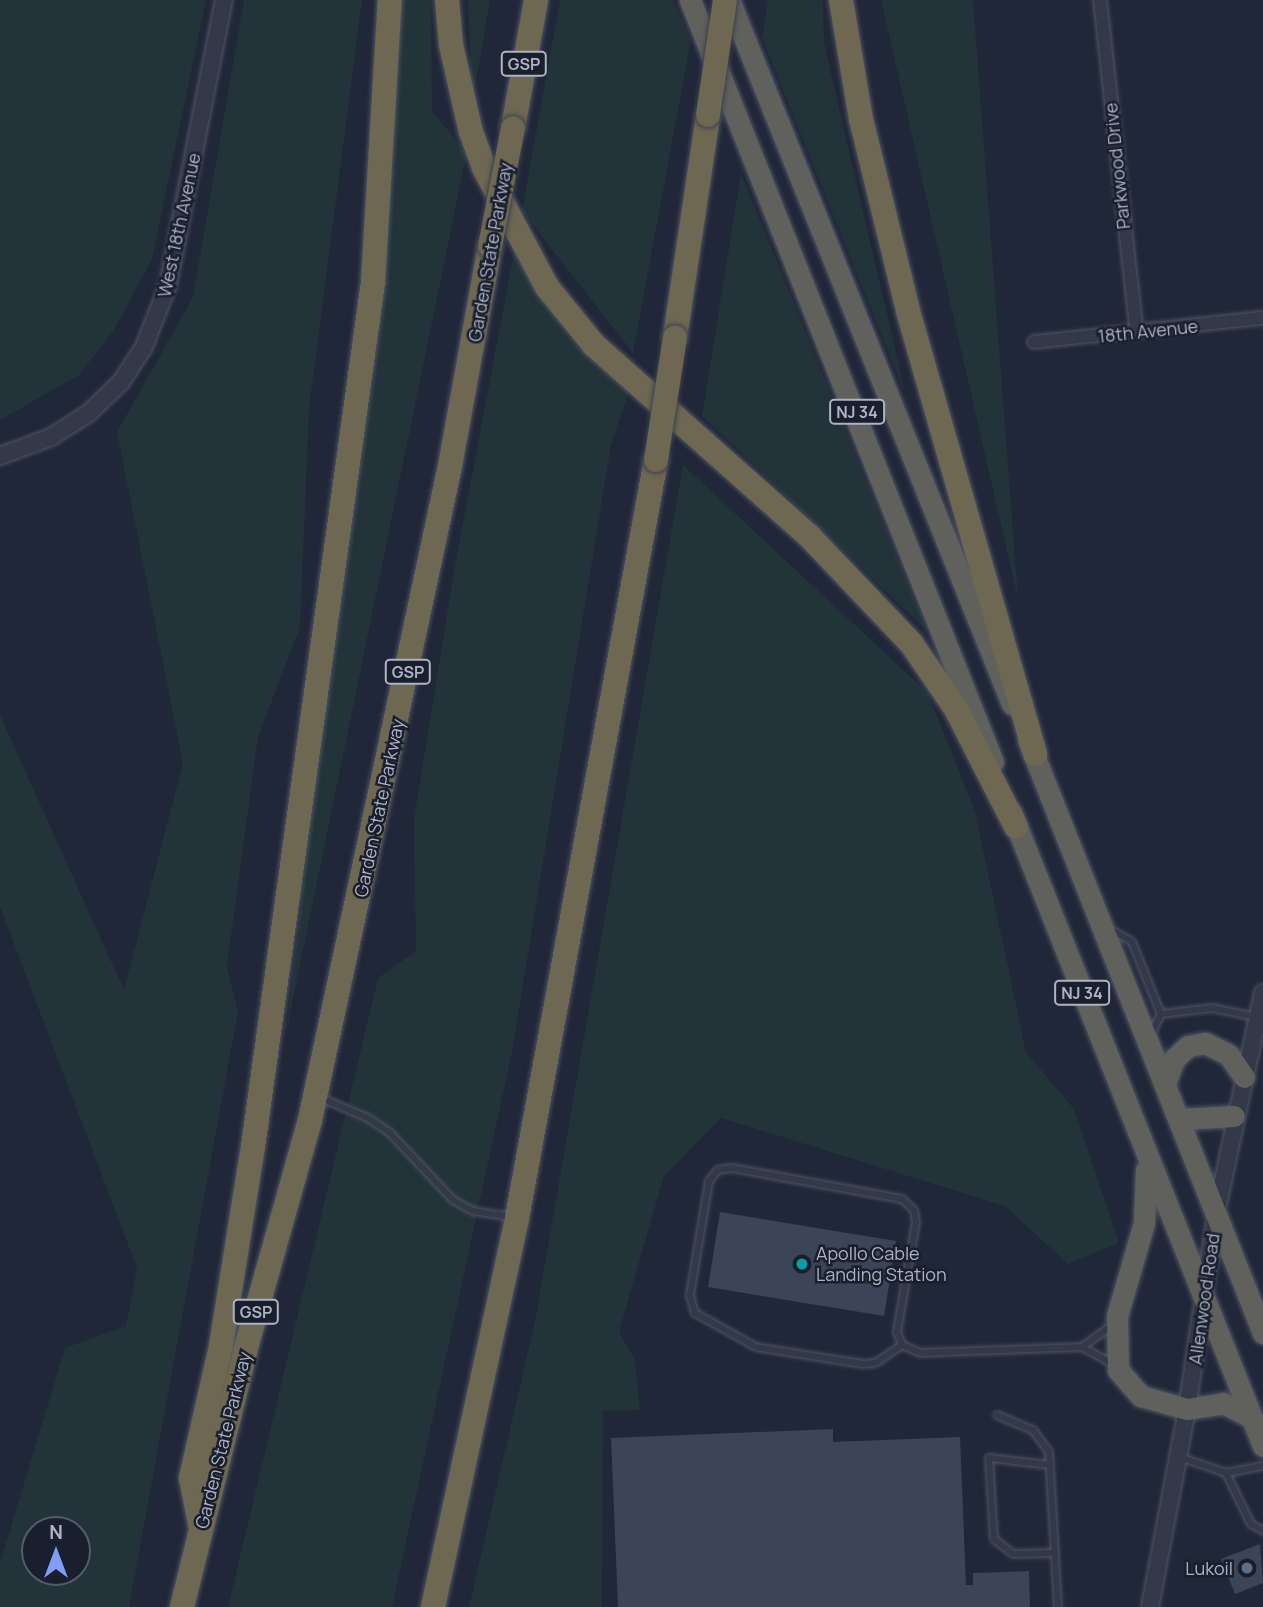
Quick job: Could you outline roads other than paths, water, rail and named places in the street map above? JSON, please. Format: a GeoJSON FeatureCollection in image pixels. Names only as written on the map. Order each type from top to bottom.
{"type":"FeatureCollection","features":[{"type":"Feature","properties":{"kind":"highway"},"geometry":{"type":"LineString","coordinates":[[201,1529],[191,1478],[221,1346],[255,1133],[373,282],[390,0]]}},
{"type":"Feature","properties":{"kind":"highway"},"geometry":{"type":"LineString","coordinates":[[447,0],[451,45],[471,132],[484,168],[547,287],[594,345],[809,536],[912,643],[956,709],[1016,827]]}},
{"type":"Feature","properties":{"kind":"highway","name":"Garden State Parkway"},"geometry":{"type":"LineString","coordinates":[[182,1607],[316,1096],[448,479],[536,0]]}},
{"type":"Feature","properties":{"kind":"highway","name":"NJ 34"},"geometry":{"type":"LineString","coordinates":[[690,0],[934,605],[1016,827],[1146,1160],[1263,1446]]}},
{"type":"Feature","properties":{"kind":"highway"},"geometry":{"type":"LineString","coordinates":[[433,1607],[517,1218],[656,460],[727,0]]}},
{"type":"Feature","properties":{"kind":"highway","name":"NJ 34"},"geometry":{"type":"LineString","coordinates":[[727,0],[993,662],[1035,754]]}},
{"type":"Feature","properties":{"kind":"highway"},"geometry":{"type":"LineString","coordinates":[[841,0],[860,119],[901,287],[1035,754],[1217,1209],[1263,1333]]}},
{"type":"Feature","properties":{"kind":"highway"},"geometry":{"type":"LineString","coordinates":[[1166,1081],[1174,1059],[1188,1046],[1205,1044],[1228,1054],[1244,1077]]}},
{"type":"Feature","properties":{"kind":"highway"},"geometry":{"type":"LineString","coordinates":[[1180,1119],[1234,1116]]}},
{"type":"Feature","properties":{"kind":"highway"},"geometry":{"type":"LineString","coordinates":[[1146,1160],[1144,1223],[1116,1323],[1117,1367],[1125,1382],[1141,1395],[1187,1409],[1223,1403],[1252,1418]]}},
{"type":"Feature","properties":{"kind":"street","name":"West 18th Avenue"},"geometry":{"type":"LineString","coordinates":[[0,456],[51,437],[89,413],[121,382],[144,347],[168,285],[224,0]]}},
{"type":"Feature","properties":{"kind":"street","name":"Parkwood Drive"},"geometry":{"type":"LineString","coordinates":[[1100,0],[1137,332]]}},
{"type":"Feature","properties":{"kind":"street","name":"18th Avenue"},"geometry":{"type":"LineString","coordinates":[[1034,342],[1263,318]]}},
{"type":"Feature","properties":{"kind":"street","name":"Allenwood Road"},"geometry":{"type":"LineString","coordinates":[[1150,1607],[1187,1409],[1234,1116],[1263,993]]}},
{"type":"Feature","properties":{"kind":"lane"},"geometry":{"type":"LineString","coordinates":[[1104,926],[1132,942],[1161,1014],[1149,1038]]}},
{"type":"Feature","properties":{"kind":"lane"},"geometry":{"type":"LineString","coordinates":[[1161,1014],[1212,1008],[1258,1017]]}},
{"type":"Feature","properties":{"kind":"lane"},"geometry":{"type":"LineString","coordinates":[[316,1096],[368,1118],[390,1133],[453,1200],[473,1210],[517,1218]]}},
{"type":"Feature","properties":{"kind":"lane"},"geometry":{"type":"LineString","coordinates":[[902,1345],[875,1363],[863,1364],[756,1347],[695,1313],[690,1295],[709,1181],[718,1170],[732,1168],[902,1199],[914,1210],[916,1222],[897,1332],[902,1345],[921,1353],[1082,1346],[1116,1323]]}},
{"type":"Feature","properties":{"kind":"lane"},"geometry":{"type":"LineString","coordinates":[[1082,1346],[1117,1367]]}},
{"type":"Feature","properties":{"kind":"lane"},"geometry":{"type":"LineString","coordinates":[[997,1415],[1033,1430],[1049,1452],[1058,1607]]}},
{"type":"Feature","properties":{"kind":"lane"},"geometry":{"type":"LineString","coordinates":[[1178,1456],[1227,1473],[1263,1466]]}},
{"type":"Feature","properties":{"kind":"lane"},"geometry":{"type":"LineString","coordinates":[[1050,1465],[989,1458],[994,1539],[1013,1554],[1054,1553]]}},
{"type":"Feature","properties":{"kind":"lane"},"geometry":{"type":"LineString","coordinates":[[1227,1473],[1251,1524],[1263,1531]]}},
{"type":"Feature","properties":{"kind":"place","name":"Apollo Cable Landing Station"},"geometry":{"type":"Point","coordinates":[802,1264]}},
{"type":"Feature","properties":{"kind":"place","name":"Lukoil"},"geometry":{"type":"Point","coordinates":[1247,1568]}}]}
